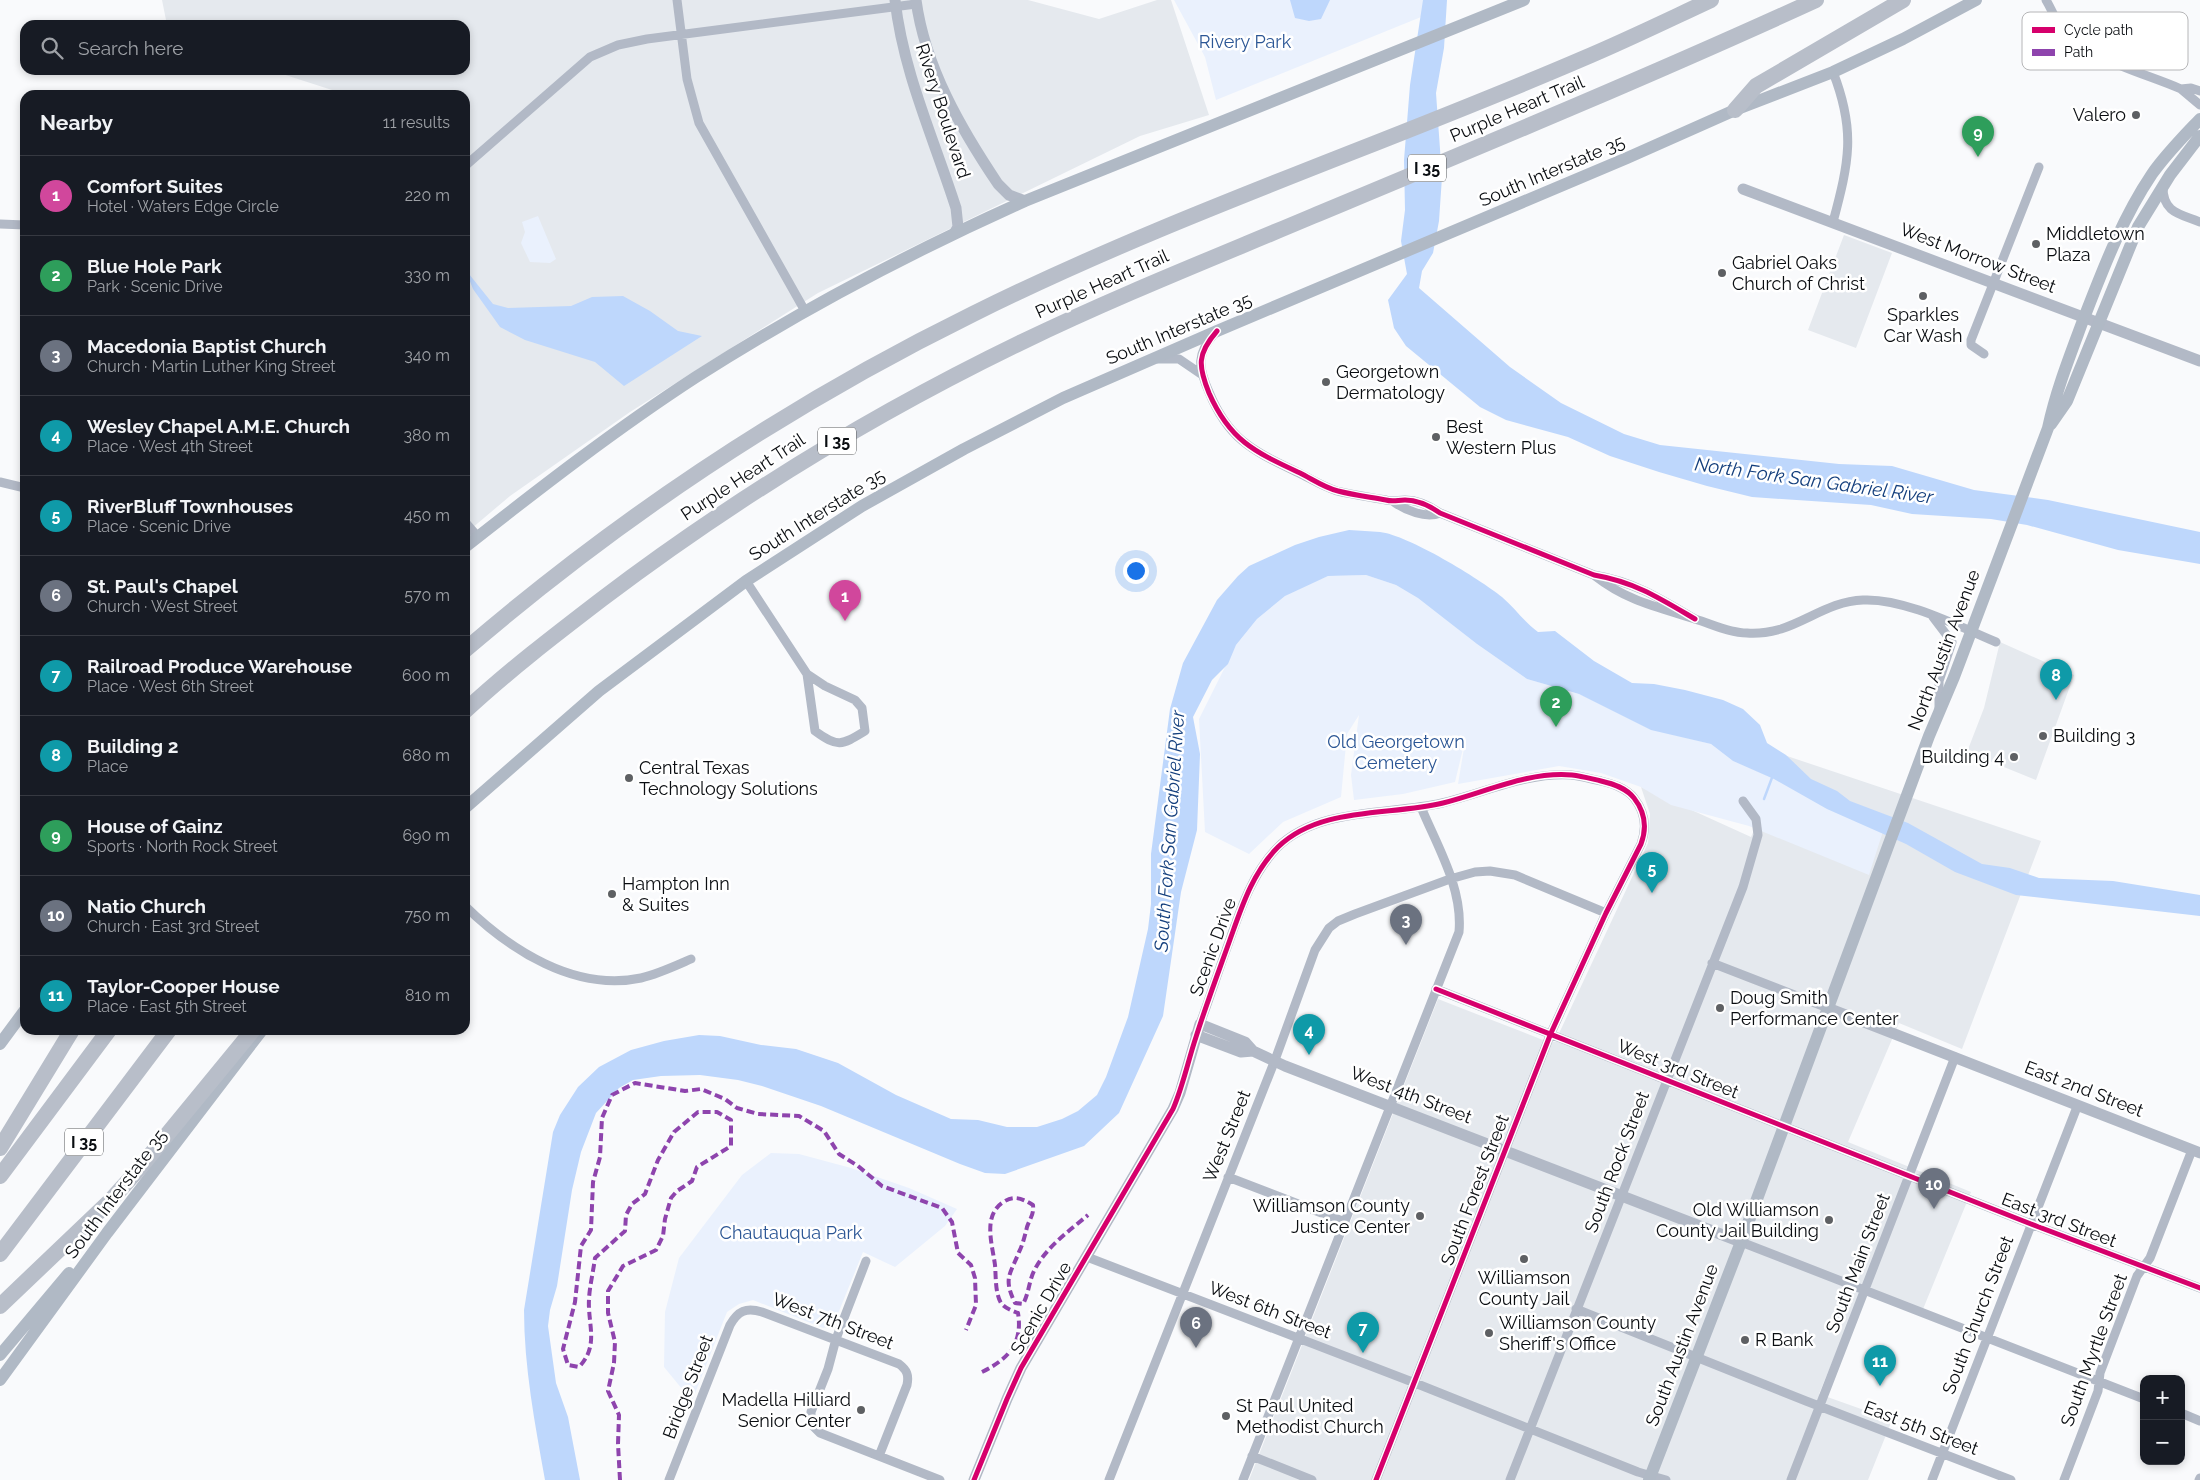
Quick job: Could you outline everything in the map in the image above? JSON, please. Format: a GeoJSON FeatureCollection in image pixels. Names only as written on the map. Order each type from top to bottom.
{"type":"FeatureCollection","features":[{"type":"Feature","properties":{"kind":"highway","name":"Purple Heart Trail"},"geometry":{"type":"LineString","coordinates":[[470,646],[566,568],[666,494],[763,430],[835,386],[974,313],[1070,269],[1237,198],[1583,59],[1711,0]]}},
{"type":"Feature","properties":{"kind":"highway","name":"Purple Heart Trail"},"geometry":{"type":"LineString","coordinates":[[470,706],[503,676],[664,553],[740,500],[905,401],[1026,340],[1252,242],[1601,95],[1816,0]]}},
{"type":"Feature","properties":{"kind":"highway"},"geometry":{"type":"LineString","coordinates":[[1736,110],[1756,86],[1903,0]]}},
{"type":"Feature","properties":{"kind":"highway"},"geometry":{"type":"LineString","coordinates":[[0,1148],[69,1035]]}},
{"type":"Feature","properties":{"kind":"highway","name":"I 35"},"geometry":{"type":"LineString","coordinates":[[0,1176],[105,1035]]}},
{"type":"Feature","properties":{"kind":"highway","name":"I 35"},"geometry":{"type":"LineString","coordinates":[[0,1254],[165,1035]]}},
{"type":"Feature","properties":{"kind":"highway"},"geometry":{"type":"LineString","coordinates":[[0,1306],[109,1202],[138,1170],[249,1035]]}},
{"type":"Feature","properties":{"kind":"main road"},"geometry":{"type":"LineString","coordinates":[[470,543],[591,450],[696,378],[806,311],[955,232],[1524,0]]}},
{"type":"Feature","properties":{"kind":"main road","name":"South Interstate 35"},"geometry":{"type":"LineString","coordinates":[[470,804],[599,691],[792,550],[904,481],[1063,398],[1628,158],[1736,110],[1833,72],[1904,39],[1976,0]]}},
{"type":"Feature","properties":{"kind":"main road","name":"North Austin Avenue"},"geometry":{"type":"LineString","coordinates":[[1873,885],[2048,428],[2055,394],[2103,269],[2134,205],[2152,174],[2200,119]]}},
{"type":"Feature","properties":{"kind":"main road","name":"North Austin Avenue"},"geometry":{"type":"LineString","coordinates":[[2048,428],[2067,400],[2138,227],[2178,163],[2200,136]]}},
{"type":"Feature","properties":{"kind":"main road","name":"South Austin Avenue"},"geometry":{"type":"LineString","coordinates":[[1650,1477],[1741,1242],[1873,885]]}},
{"type":"Feature","properties":{"kind":"main road"},"geometry":{"type":"LineString","coordinates":[[0,1044],[20,1017]]}},
{"type":"Feature","properties":{"kind":"main road","name":"South Interstate 35"},"geometry":{"type":"LineString","coordinates":[[0,1380],[107,1233],[258,1035]]}},
{"type":"Feature","properties":{"kind":"main road"},"geometry":{"type":"LineString","coordinates":[[0,1355],[56,1288],[107,1233]]}},
{"type":"Feature","properties":{"kind":"street"},"geometry":{"type":"LineString","coordinates":[[677,0],[689,86],[699,124],[806,311]]}},
{"type":"Feature","properties":{"kind":"street"},"geometry":{"type":"LineString","coordinates":[[2046,0],[2053,12]]}},
{"type":"Feature","properties":{"kind":"street"},"geometry":{"type":"LineString","coordinates":[[470,162],[590,57],[618,45],[647,39],[895,3],[916,2]]}},
{"type":"Feature","properties":{"kind":"street","name":"Rivery Boulevard"},"geometry":{"type":"LineString","coordinates":[[916,2],[922,33],[935,70],[977,152],[998,184],[1009,195],[1025,202]]}},
{"type":"Feature","properties":{"kind":"street","name":"Rivery Boulevard"},"geometry":{"type":"LineString","coordinates":[[895,3],[907,66],[956,208],[958,227],[955,232]]}},
{"type":"Feature","properties":{"kind":"street"},"geometry":{"type":"LineString","coordinates":[[2134,70],[2181,89],[2200,105]]}},
{"type":"Feature","properties":{"kind":"street"},"geometry":{"type":"LineString","coordinates":[[1833,72],[1847,117],[1848,145],[1840,194],[1833,222]]}},
{"type":"Feature","properties":{"kind":"street"},"geometry":{"type":"LineString","coordinates":[[2181,89],[2191,88],[2200,91]]}},
{"type":"Feature","properties":{"kind":"street"},"geometry":{"type":"LineString","coordinates":[[1984,354],[1972,345],[1971,340],[2039,167]]}},
{"type":"Feature","properties":{"kind":"street"},"geometry":{"type":"LineString","coordinates":[[2163,186],[2165,203],[2175,213],[2200,222]]}},
{"type":"Feature","properties":{"kind":"street","name":"West Morrow Street"},"geometry":{"type":"LineString","coordinates":[[1743,189],[2200,361]]}},
{"type":"Feature","properties":{"kind":"street"},"geometry":{"type":"LineString","coordinates":[[0,224],[20,225]]}},
{"type":"Feature","properties":{"kind":"street"},"geometry":{"type":"LineString","coordinates":[[1217,331],[1204,347],[1200,364],[1201,374],[1219,414],[1228,427],[1243,443],[1261,454],[1337,491],[1394,502],[1405,500],[1423,504],[1440,514],[1594,575],[1619,579],[1648,591],[1695,619]]}},
{"type":"Feature","properties":{"kind":"street"},"geometry":{"type":"LineString","coordinates":[[1153,359],[1179,359],[1201,374]]}},
{"type":"Feature","properties":{"kind":"street"},"geometry":{"type":"LineString","coordinates":[[0,482],[20,487]]}},
{"type":"Feature","properties":{"kind":"street"},"geometry":{"type":"LineString","coordinates":[[470,528],[478,537]]}},
{"type":"Feature","properties":{"kind":"street"},"geometry":{"type":"LineString","coordinates":[[1594,575],[1612,590],[1641,603],[1733,632],[1759,633],[1782,628],[1831,606],[1861,600],[1896,603],[1996,642]]}},
{"type":"Feature","properties":{"kind":"street"},"geometry":{"type":"LineString","coordinates":[[746,582],[807,674],[825,686],[855,700],[862,708],[866,730],[843,744],[832,743],[814,731],[807,674]]}},
{"type":"Feature","properties":{"kind":"street"},"geometry":{"type":"LineString","coordinates":[[1932,616],[1952,642],[1939,681],[1939,714]]}},
{"type":"Feature","properties":{"kind":"street","name":"Scenic Drive"},"geometry":{"type":"LineString","coordinates":[[974,1480],[1021,1368],[1173,1109],[1180,1093],[1198,1030],[1249,890],[1256,874],[1278,847],[1309,827],[1349,816],[1443,803],[1517,782],[1562,775],[1593,779],[1625,789],[1637,802],[1642,812],[1644,834],[1641,844],[1606,913]]}},
{"type":"Feature","properties":{"kind":"street","name":"South Rock Street"},"geometry":{"type":"LineString","coordinates":[[1510,1480],[1743,887],[1758,835],[1756,820],[1743,801]]}},
{"type":"Feature","properties":{"kind":"street"},"geometry":{"type":"LineString","coordinates":[[1243,1480],[1459,932],[1460,908],[1456,891],[1421,807]]}},
{"type":"Feature","properties":{"kind":"street","name":"West Street"},"geometry":{"type":"LineString","coordinates":[[1109,1480],[1275,1060],[1315,950],[1329,928],[1338,921],[1355,914],[1450,879],[1476,872],[1502,872],[1515,875],[1606,913]]}},
{"type":"Feature","properties":{"kind":"street"},"geometry":{"type":"LineString","coordinates":[[470,911],[516,948],[559,970],[588,978],[614,981],[641,978],[691,959]]}},
{"type":"Feature","properties":{"kind":"street","name":"South Forest Street"},"geometry":{"type":"LineString","coordinates":[[1376,1480],[1551,1033],[1606,913]]}},
{"type":"Feature","properties":{"kind":"street"},"geometry":{"type":"LineString","coordinates":[[1712,963],[1828,1008]]}},
{"type":"Feature","properties":{"kind":"street","name":"West 3rd Street"},"geometry":{"type":"LineString","coordinates":[[1436,989],[1835,1145],[1909,1176]]}},
{"type":"Feature","properties":{"kind":"street","name":"East 2nd Street"},"geometry":{"type":"LineString","coordinates":[[1828,1008],[2196,1152]]}},
{"type":"Feature","properties":{"kind":"street","name":"West 4th Street"},"geometry":{"type":"LineString","coordinates":[[1198,1030],[1241,1052],[1253,1051],[1285,1066],[2140,1397]]}},
{"type":"Feature","properties":{"kind":"street","name":"South Main Street"},"geometry":{"type":"LineString","coordinates":[[1791,1480],[1955,1057]]}},
{"type":"Feature","properties":{"kind":"street","name":"South Church Street"},"geometry":{"type":"LineString","coordinates":[[1932,1480],[2077,1106]]}},
{"type":"Feature","properties":{"kind":"street","name":"South Myrtle Street"},"geometry":{"type":"LineString","coordinates":[[2064,1480],[2098,1391],[2098,1381],[2134,1283],[2150,1258],[2196,1152]]}},
{"type":"Feature","properties":{"kind":"street","name":"East 3rd Street"},"geometry":{"type":"LineString","coordinates":[[1909,1176],[2200,1288]]}},
{"type":"Feature","properties":{"kind":"street"},"geometry":{"type":"LineString","coordinates":[[1228,1177],[1345,1222]]}},
{"type":"Feature","properties":{"kind":"street","name":"West 6th Street"},"geometry":{"type":"LineString","coordinates":[[1086,1257],[1415,1383],[1650,1477],[1666,1480]]}},
{"type":"Feature","properties":{"kind":"street"},"geometry":{"type":"LineString","coordinates":[[866,1261],[811,1412],[811,1424],[820,1433],[940,1480]]}},
{"type":"Feature","properties":{"kind":"street","name":"West 7th Street"},"geometry":{"type":"LineString","coordinates":[[742,1310],[754,1309],[899,1364],[907,1373],[907,1384],[879,1456]]}},
{"type":"Feature","properties":{"kind":"street","name":"East 5th Street"},"geometry":{"type":"LineString","coordinates":[[1576,1309],[2011,1480]]}},
{"type":"Feature","properties":{"kind":"street","name":"Bridge Street"},"geometry":{"type":"LineString","coordinates":[[669,1480],[730,1325],[736,1315],[742,1310]]}},
{"type":"Feature","properties":{"kind":"street"},"geometry":{"type":"LineString","coordinates":[[2185,1415],[2200,1421]]}},
{"type":"Feature","properties":{"kind":"street"},"geometry":{"type":"LineString","coordinates":[[1252,1456],[1312,1480]]}},
{"type":"Feature","properties":{"kind":"shaded area"},"geometry":{"type":"Polygon","coordinates":[[[162,0],[1028,0],[1099,19],[1157,0],[1171,0],[1209,115],[1140,136],[818,293],[630,412],[510,496],[470,530],[470,90],[332,90],[286,75],[470,75],[470,20],[166,20],[162,0]]]}},
{"type":"Feature","properties":{"kind":"shaded area"},"geometry":{"type":"Polygon","coordinates":[[[1844,235],[1892,253],[1856,348],[1808,330],[1844,235]]]}},
{"type":"Feature","properties":{"kind":"shaded area"},"geometry":{"type":"Polygon","coordinates":[[[2000,642],[2074,675],[2036,780],[1967,752],[1984,708],[2000,642]]]}},
{"type":"Feature","properties":{"kind":"shaded area"},"geometry":{"type":"Polygon","coordinates":[[[1787,756],[2041,841],[1962,1049],[1899,1023],[1848,1142],[1971,1192],[1921,1314],[1861,1292],[1819,1394],[1892,1420],[1868,1480],[1249,1480],[1438,999],[1543,1040],[1555,1042],[1648,843],[1650,814],[1641,787],[1751,837],[1787,756]]]}},
{"type":"Feature","properties":{"kind":"green space","name":"Rivery Park"},"geometry":{"type":"Polygon","coordinates":[[[1174,0],[1425,0],[1421,17],[1216,100],[1205,57],[1174,0]]]}},
{"type":"Feature","properties":{"kind":"green space"},"geometry":{"type":"Polygon","coordinates":[[[538,216],[556,259],[550,263],[530,262],[521,243],[525,232],[522,222],[538,216]]]}},
{"type":"Feature","properties":{"kind":"green space","name":"Old Georgetown Cemetery"},"geometry":{"type":"Polygon","coordinates":[[[1366,575],[1396,585],[1418,597],[1477,644],[1527,679],[1579,694],[1675,735],[1711,744],[1733,761],[1885,825],[1869,875],[1749,826],[1671,805],[1641,787],[1601,773],[1559,766],[1458,784],[1466,736],[1455,782],[1403,794],[1354,800],[1351,775],[1359,715],[1347,734],[1341,797],[1283,822],[1249,854],[1205,832],[1199,719],[1236,645],[1257,619],[1285,596],[1300,587],[1328,576],[1366,575]]]}},
{"type":"Feature","properties":{"kind":"green space","name":"Chautauqua Park"},"geometry":{"type":"Polygon","coordinates":[[[771,1153],[799,1154],[851,1168],[909,1188],[957,1209],[945,1226],[895,1267],[863,1252],[833,1326],[823,1328],[753,1300],[739,1304],[727,1312],[692,1401],[664,1367],[665,1312],[679,1258],[742,1175],[771,1153]]]}},
{"type":"Feature","properties":{"kind":"water"},"geometry":{"type":"Polygon","coordinates":[[[1290,0],[1330,0],[1321,19],[1309,21],[1295,18],[1290,0]]]}},
{"type":"Feature","properties":{"kind":"water","name":"North Fork San Gabriel River"},"geometry":{"type":"Polygon","coordinates":[[[1423,0],[1447,0],[1444,48],[1436,93],[1442,177],[1439,221],[1433,253],[1422,271],[1419,288],[1510,367],[1561,403],[1624,434],[1660,445],[1839,464],[1892,466],[1974,490],[2048,500],[2200,532],[2200,564],[2118,550],[2027,525],[1991,519],[1912,514],[1871,505],[1752,497],[1707,486],[1610,456],[1568,437],[1506,420],[1480,407],[1406,346],[1394,328],[1388,300],[1407,274],[1401,241],[1405,210],[1404,160],[1410,85],[1423,0]]]}},
{"type":"Feature","properties":{"kind":"water"},"geometry":{"type":"Polygon","coordinates":[[[470,275],[493,304],[508,308],[571,306],[592,297],[623,296],[650,311],[678,331],[702,336],[624,386],[595,362],[525,340],[500,327],[473,289],[470,275]]]}},
{"type":"Feature","properties":{"kind":"water","name":"South Fork San Gabriel River"},"geometry":{"type":"Polygon","coordinates":[[[1349,530],[1380,532],[1392,535],[1425,549],[1478,580],[1502,597],[1538,632],[1555,631],[1594,661],[1632,683],[1654,684],[1685,690],[1723,700],[1743,709],[1760,725],[1767,743],[1786,755],[1811,779],[1837,791],[1850,801],[1908,823],[1982,864],[2010,868],[2039,878],[2113,881],[2200,895],[2200,916],[2016,895],[1955,872],[1906,844],[1827,809],[1774,779],[1733,761],[1711,744],[1651,730],[1579,694],[1527,679],[1477,644],[1418,598],[1396,585],[1366,575],[1328,576],[1285,596],[1257,619],[1236,645],[1228,664],[1212,680],[1193,717],[1200,754],[1197,830],[1181,892],[1163,1016],[1119,1113],[1084,1146],[1005,1174],[985,1173],[821,1106],[762,1086],[738,1080],[700,1075],[661,1076],[633,1080],[619,1088],[596,1113],[581,1152],[572,1190],[557,1286],[550,1310],[548,1326],[556,1383],[568,1417],[580,1480],[545,1480],[528,1374],[524,1310],[553,1132],[560,1115],[578,1087],[599,1067],[631,1050],[664,1041],[699,1035],[720,1036],[761,1045],[796,1049],[838,1063],[896,1095],[951,1119],[978,1120],[1007,1127],[1037,1127],[1062,1119],[1078,1111],[1097,1095],[1106,1077],[1128,1017],[1148,929],[1151,904],[1151,854],[1170,709],[1183,663],[1217,600],[1249,566],[1295,545],[1349,530]]]}},
{"type":"Feature","properties":{"kind":"waterway"},"geometry":{"type":"LineString","coordinates":[[1764,799],[1773,775]]}},
{"type":"Feature","properties":{"kind":"marked path"},"geometry":{"type":"LineString","coordinates":[[620,1480],[619,1415],[608,1391],[614,1363],[615,1342],[608,1313],[608,1291],[623,1266],[656,1250],[663,1236],[665,1219],[671,1198],[677,1191],[692,1181],[697,1167],[731,1146],[731,1120],[717,1112],[698,1112],[674,1132],[658,1160],[645,1194],[632,1204],[626,1215],[625,1231],[595,1258],[589,1302],[590,1346],[585,1360],[579,1367],[568,1365],[563,1349],[575,1302],[581,1246],[591,1230],[593,1182],[600,1157],[602,1118],[612,1095],[635,1083],[685,1091],[701,1089],[725,1099],[737,1108],[758,1114],[799,1116],[824,1131],[839,1154],[858,1166],[882,1186],[942,1208],[952,1222],[958,1253],[971,1265],[975,1278],[976,1305],[966,1330]]}},
{"type":"Feature","properties":{"kind":"marked path"},"geometry":{"type":"LineString","coordinates":[[982,1372],[999,1362],[1012,1349],[1016,1342],[1019,1324],[1018,1313],[1007,1308],[999,1299],[990,1230],[993,1213],[1009,1199],[1016,1198],[1033,1205],[1022,1246],[1009,1277],[1009,1288],[1015,1303],[1023,1304],[1034,1271],[1044,1255],[1058,1240],[1088,1215]]}},
{"type":"Feature","properties":{"kind":"cycle path"},"geometry":{"type":"LineString","coordinates":[[1217,331],[1210,339],[1201,360],[1205,384],[1226,423],[1235,434],[1257,451],[1333,490],[1389,501],[1410,500],[1424,504],[1440,513],[1594,575],[1635,587],[1659,598],[1695,619]]}},
{"type":"Feature","properties":{"kind":"cycle path"},"geometry":{"type":"LineString","coordinates":[[974,1480],[1021,1368],[1173,1109],[1193,1046],[1245,899],[1262,866],[1278,847],[1295,834],[1335,818],[1443,803],[1523,779],[1539,776],[1572,775],[1611,784],[1627,792],[1638,803],[1644,820],[1641,844],[1606,913],[1551,1033],[1376,1480]]}},
{"type":"Feature","properties":{"kind":"cycle path"},"geometry":{"type":"LineString","coordinates":[[1436,989],[2031,1224],[2200,1288]]}},
{"type":"Feature","properties":{"kind":"place","name":"Valero"},"geometry":{"type":"Point","coordinates":[2136,115]}},
{"type":"Feature","properties":{"kind":"place","name":"House of Gainz"},"geometry":{"type":"Point","coordinates":[1978,157]}},
{"type":"Feature","properties":{"kind":"place","name":"Middletown Plaza"},"geometry":{"type":"Point","coordinates":[2036,244]}},
{"type":"Feature","properties":{"kind":"place","name":"Gabriel Oaks Church of Christ"},"geometry":{"type":"Point","coordinates":[1722,273]}},
{"type":"Feature","properties":{"kind":"place","name":"Sparkles Car Wash"},"geometry":{"type":"Point","coordinates":[1923,296]}},
{"type":"Feature","properties":{"kind":"place","name":"Georgetown Dermatology"},"geometry":{"type":"Point","coordinates":[1326,382]}},
{"type":"Feature","properties":{"kind":"place","name":"Best Western Plus"},"geometry":{"type":"Point","coordinates":[1436,437]}},
{"type":"Feature","properties":{"kind":"place","name":"Comfort Suites"},"geometry":{"type":"Point","coordinates":[845,621]}},
{"type":"Feature","properties":{"kind":"place","name":"Building 2"},"geometry":{"type":"Point","coordinates":[2056,700]}},
{"type":"Feature","properties":{"kind":"place","name":"Blue Hole Park"},"geometry":{"type":"Point","coordinates":[1556,727]}},
{"type":"Feature","properties":{"kind":"place","name":"Building 3"},"geometry":{"type":"Point","coordinates":[2043,736]}},
{"type":"Feature","properties":{"kind":"place","name":"Building 4"},"geometry":{"type":"Point","coordinates":[2014,757]}},
{"type":"Feature","properties":{"kind":"place","name":"Central Texas Technology Solutions"},"geometry":{"type":"Point","coordinates":[629,778]}},
{"type":"Feature","properties":{"kind":"place","name":"RiverBluff Townhouses"},"geometry":{"type":"Point","coordinates":[1652,893]}},
{"type":"Feature","properties":{"kind":"place","name":"Hampton Inn & Suites"},"geometry":{"type":"Point","coordinates":[612,894]}},
{"type":"Feature","properties":{"kind":"place","name":"Macedonia Baptist Church"},"geometry":{"type":"Point","coordinates":[1406,945]}},
{"type":"Feature","properties":{"kind":"place","name":"Doug Smith Performance Center"},"geometry":{"type":"Point","coordinates":[1720,1008]}},
{"type":"Feature","properties":{"kind":"place","name":"Wesley Chapel A.M.E. Church"},"geometry":{"type":"Point","coordinates":[1309,1055]}},
{"type":"Feature","properties":{"kind":"place","name":"Natio Church"},"geometry":{"type":"Point","coordinates":[1934,1209]}},
{"type":"Feature","properties":{"kind":"place","name":"Williamson County Justice Center"},"geometry":{"type":"Point","coordinates":[1420,1216]}},
{"type":"Feature","properties":{"kind":"place","name":"Old Williamson County Jail Building"},"geometry":{"type":"Point","coordinates":[1829,1220]}},
{"type":"Feature","properties":{"kind":"place","name":"Williamson County Jail"},"geometry":{"type":"Point","coordinates":[1524,1259]}},
{"type":"Feature","properties":{"kind":"place","name":"Williamson County Sheriff's Office"},"geometry":{"type":"Point","coordinates":[1489,1333]}},
{"type":"Feature","properties":{"kind":"place","name":"R Bank"},"geometry":{"type":"Point","coordinates":[1745,1340]}},
{"type":"Feature","properties":{"kind":"place","name":"St. Paul's Chapel"},"geometry":{"type":"Point","coordinates":[1196,1348]}},
{"type":"Feature","properties":{"kind":"place","name":"Railroad Produce Warehouse"},"geometry":{"type":"Point","coordinates":[1363,1353]}},
{"type":"Feature","properties":{"kind":"place","name":"Taylor-Cooper House"},"geometry":{"type":"Point","coordinates":[1880,1386]}},
{"type":"Feature","properties":{"kind":"place","name":"Madella Hilliard Senior Center"},"geometry":{"type":"Point","coordinates":[861,1410]}},
{"type":"Feature","properties":{"kind":"place","name":"St Paul United Methodist Church"},"geometry":{"type":"Point","coordinates":[1226,1416]}}]}
